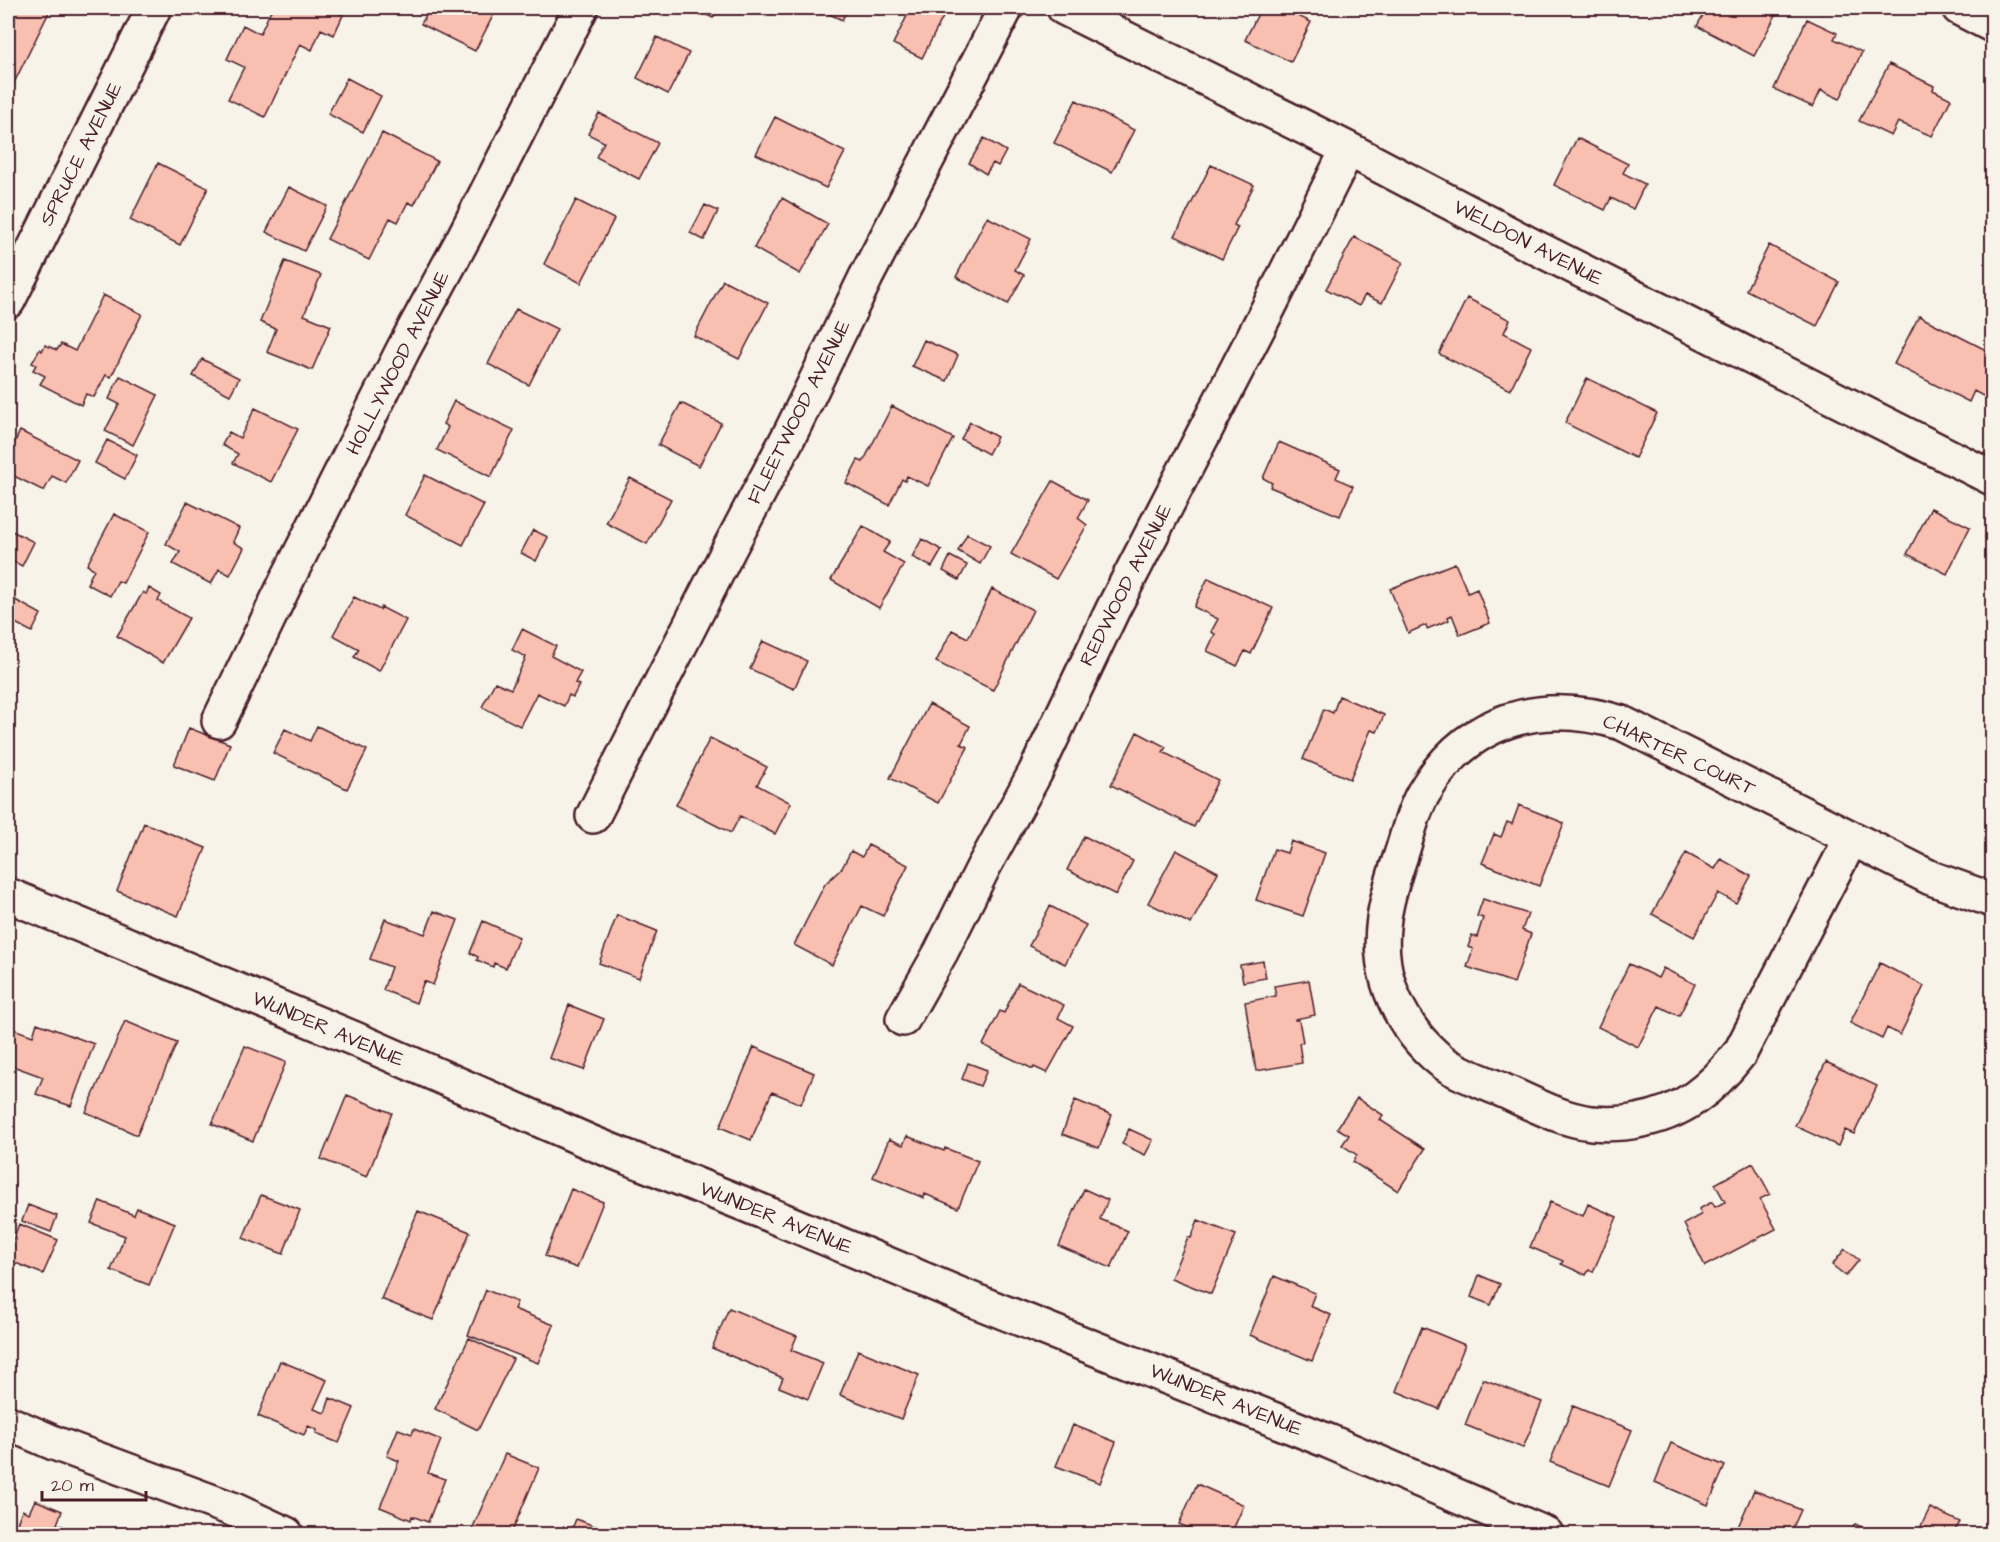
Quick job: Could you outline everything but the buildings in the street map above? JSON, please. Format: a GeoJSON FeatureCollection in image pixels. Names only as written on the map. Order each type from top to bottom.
{"type":"FeatureCollection","features":[{"type":"Feature","properties":{"kind":"street","name":"SPRUCE AVENUE"},"geometry":{"type":"LineString","coordinates":[[8,301],[154,8]]}},
{"type":"Feature","properties":{"kind":"street","name":"HOLLYWOOD AVENUE"},"geometry":{"type":"LineString","coordinates":[[219,721],[403,350],[463,239],[581,8]]}},
{"type":"Feature","properties":{"kind":"street","name":"FLEETWOOD AVENUE"},"geometry":{"type":"LineString","coordinates":[[593,816],[792,430],[866,277],[1006,8]]}},
{"type":"Feature","properties":{"kind":"street","name":"WELDON AVENUE"},"geometry":{"type":"LineString","coordinates":[[1064,8],[1348,149],[1527,243],[1992,478]]}},
{"type":"Feature","properties":{"kind":"street"},"geometry":{"type":"LineString","coordinates":[[1959,8],[1992,25]]}},
{"type":"Feature","properties":{"kind":"street","name":"REDWOOD AVENUE"},"geometry":{"type":"LineString","coordinates":[[903,1019],[942,952],[983,868],[1035,773],[1113,609],[1348,149]]}},
{"type":"Feature","properties":{"kind":"street","name":"CHARTER COURT"},"geometry":{"type":"LineString","coordinates":[[1851,839],[1740,1053],[1721,1078],[1695,1098],[1667,1113],[1635,1122],[1592,1123],[1559,1115],[1450,1067],[1426,1048],[1406,1022],[1388,983],[1382,951],[1383,918],[1388,895],[1421,796],[1439,769],[1462,746],[1490,728],[1520,716],[1552,711],[1596,715],[1622,723],[1931,878],[1992,900]]}},
{"type":"Feature","properties":{"kind":"street","name":"WUNDER AVENUE"},"geometry":{"type":"LineString","coordinates":[[8,895],[355,1039],[592,1143],[984,1305],[1328,1441],[1546,1534]]}},
{"type":"Feature","properties":{"kind":"street"},"geometry":{"type":"LineString","coordinates":[[8,1423],[54,1443],[232,1509],[286,1534]]}}]}
